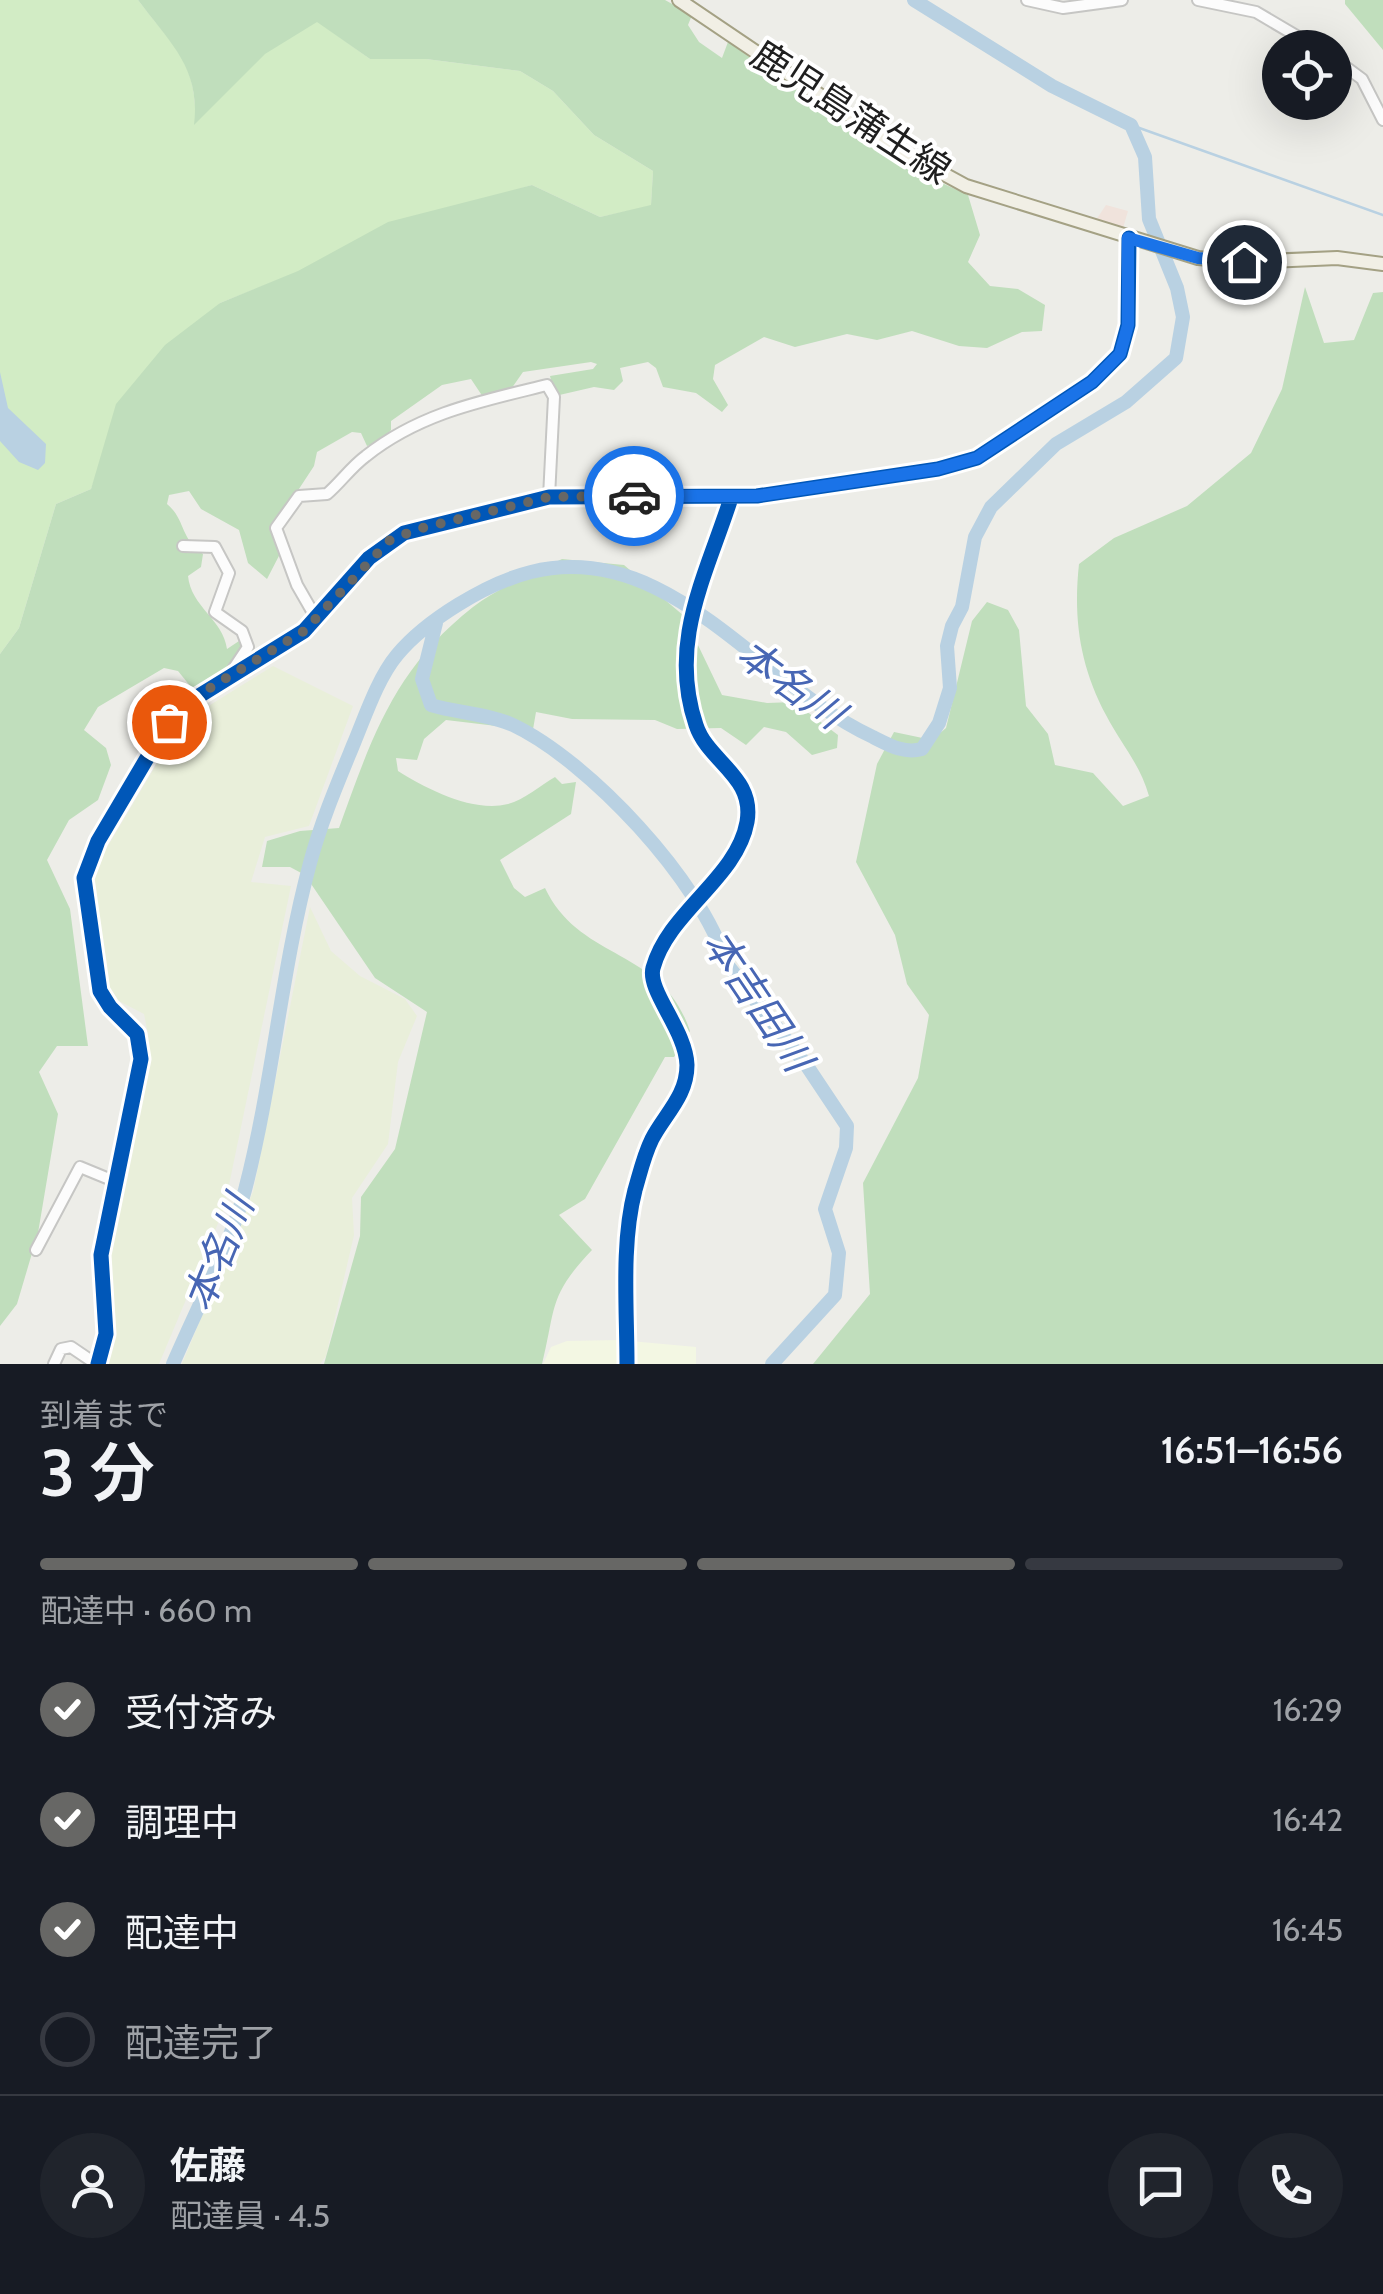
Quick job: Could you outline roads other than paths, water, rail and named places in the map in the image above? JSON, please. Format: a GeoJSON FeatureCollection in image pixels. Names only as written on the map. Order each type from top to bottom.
{"type":"FeatureCollection","features":[{"type":"Feature","properties":{"kind":"main road","name":"鹿児島蒲生線"},"geometry":{"type":"LineString","coordinates":[[679,0],[951,180],[1183,252],[1244,262],[1338,258],[1383,264]]}},
{"type":"Feature","properties":{"kind":"street"},"geometry":{"type":"LineString","coordinates":[[1027,0],[1064,8],[1122,0]]}},
{"type":"Feature","properties":{"kind":"street"},"geometry":{"type":"LineString","coordinates":[[1198,0],[1256,12],[1286,30]]}},
{"type":"Feature","properties":{"kind":"street"},"geometry":{"type":"LineString","coordinates":[[1352,72],[1362,80],[1383,120]]}},
{"type":"Feature","properties":{"kind":"street"},"geometry":{"type":"LineString","coordinates":[[54,1364],[61,1349],[71,1347],[97,1364],[106,1334],[99,1270],[114,1208],[114,1181],[141,1047],[131,1025],[110,1008],[100,991],[84,901],[87,864],[169,722],[186,704],[278,650],[316,618],[390,540],[418,529],[549,497],[730,498],[964,464],[998,446],[1105,372],[1120,354],[1128,325],[1136,240]]}},
{"type":"Feature","properties":{"kind":"street"},"geometry":{"type":"LineString","coordinates":[[316,618],[297,584],[276,528],[299,496],[327,494],[369,453],[422,420],[461,404],[547,385],[554,398],[549,497]]}},
{"type":"Feature","properties":{"kind":"street"},"geometry":{"type":"LineString","coordinates":[[627,1364],[631,1207],[647,1151],[680,1097],[687,1069],[680,1031],[653,986],[652,974],[690,908],[744,832],[748,810],[740,781],[710,748],[695,723],[684,658],[688,621],[730,498]]}},
{"type":"Feature","properties":{"kind":"street"},"geometry":{"type":"LineString","coordinates":[[183,546],[216,547],[229,573],[215,612],[242,631],[248,646],[228,678]]}},
{"type":"Feature","properties":{"kind":"street"},"geometry":{"type":"LineString","coordinates":[[36,1250],[80,1167],[114,1181]]}},
{"type":"Feature","properties":{"kind":"water"},"geometry":{"type":"Polygon","coordinates":[[[0,372],[8,408],[46,444],[45,463],[38,470],[19,462],[0,441],[0,372]]]}},
{"type":"Feature","properties":{"kind":"waterway","name":"本名川"},"geometry":{"type":"LineString","coordinates":[[173,1364],[222,1255],[245,1190],[300,903],[319,832],[378,685],[409,642],[458,604],[514,577],[581,567],[627,576],[671,596],[712,623],[832,714],[891,746],[922,749],[939,723],[950,688],[947,646],[962,607],[975,537],[991,507],[1056,444],[1126,402],[1176,358],[1183,317],[1177,288],[1149,219],[1145,157],[1131,125],[1052,86],[914,0]]}},
{"type":"Feature","properties":{"kind":"waterway"},"geometry":{"type":"LineString","coordinates":[[1131,125],[1383,215]]}},
{"type":"Feature","properties":{"kind":"waterway","name":"本吉田川"},"geometry":{"type":"LineString","coordinates":[[436,623],[422,679],[431,705],[494,718],[543,742],[575,766],[639,827],[693,897],[726,963],[807,1066],[847,1126],[846,1148],[825,1209],[839,1253],[835,1295],[772,1364]]}}]}
